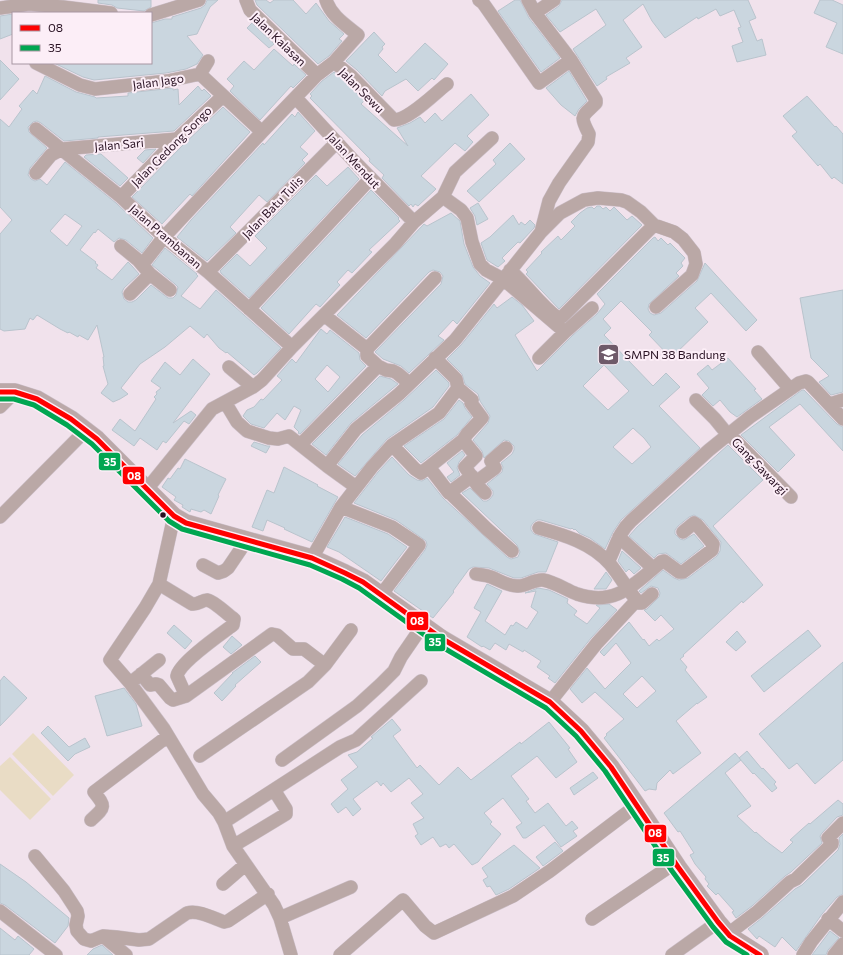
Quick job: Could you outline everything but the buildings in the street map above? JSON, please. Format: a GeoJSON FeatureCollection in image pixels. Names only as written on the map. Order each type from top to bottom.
{"type":"FeatureCollection","features":[{"type":"Feature","properties":{"kind":"main road"},"geometry":{"type":"LineString","coordinates":[[7,392],[26,395],[46,404],[86,430],[97,439],[174,516],[186,522],[312,558],[363,582],[441,638],[550,702],[586,736],[611,767],[675,863],[723,928],[742,945],[760,955]]}},
{"type":"Feature","properties":{"kind":"street"},"geometry":{"type":"LineString","coordinates":[[152,15],[199,0]]}},
{"type":"Feature","properties":{"kind":"street","name":"Jalan Kalasan"},"geometry":{"type":"LineString","coordinates":[[246,0],[250,10],[317,75]]}},
{"type":"Feature","properties":{"kind":"street"},"geometry":{"type":"LineString","coordinates":[[326,0],[330,10],[358,35],[334,62]]}},
{"type":"Feature","properties":{"kind":"street"},"geometry":{"type":"LineString","coordinates":[[479,0],[483,3],[539,83],[571,60]]}},
{"type":"Feature","properties":{"kind":"street"},"geometry":{"type":"LineString","coordinates":[[528,0],[535,13],[571,60],[596,100],[596,103],[584,113],[583,117],[583,122],[590,134],[588,142],[559,182],[549,200],[541,232]]}},
{"type":"Feature","properties":{"kind":"street"},"geometry":{"type":"LineString","coordinates":[[535,13],[554,0]]}},
{"type":"Feature","properties":{"kind":"street"},"geometry":{"type":"LineString","coordinates":[[0,8],[29,4],[103,12]]}},
{"type":"Feature","properties":{"kind":"street"},"geometry":{"type":"LineString","coordinates":[[200,74],[208,61]]}},
{"type":"Feature","properties":{"kind":"street","name":"Jalan Sewu"},"geometry":{"type":"LineString","coordinates":[[130,294],[146,270],[164,237],[317,75],[334,62],[351,76],[394,120],[398,120],[409,114],[447,84]]}},
{"type":"Feature","properties":{"kind":"street","name":"Jalan Jago"},"geometry":{"type":"LineString","coordinates":[[38,64],[80,85],[95,88],[167,81],[200,74],[262,132]]}},
{"type":"Feature","properties":{"kind":"street","name":"Jalan Gedong Songo"},"geometry":{"type":"LineString","coordinates":[[121,197],[177,139],[222,96]]}},
{"type":"Feature","properties":{"kind":"street","name":"Jalan Mendut"},"geometry":{"type":"LineString","coordinates":[[296,98],[414,222]]}},
{"type":"Feature","properties":{"kind":"street","name":"Jalan Prambanan"},"geometry":{"type":"LineString","coordinates":[[36,129],[121,197],[164,237],[208,272],[292,347]]}},
{"type":"Feature","properties":{"kind":"street"},"geometry":{"type":"LineString","coordinates":[[147,489],[212,409],[253,387],[262,380],[292,347],[395,244],[414,222],[443,197],[455,172],[492,138]]}},
{"type":"Feature","properties":{"kind":"street","name":"Jalan Sari"},"geometry":{"type":"LineString","coordinates":[[62,149],[177,139]]}},
{"type":"Feature","properties":{"kind":"street","name":"Jalan Batu Tulis"},"geometry":{"type":"LineString","coordinates":[[208,272],[337,142]]}},
{"type":"Feature","properties":{"kind":"street"},"geometry":{"type":"LineString","coordinates":[[36,172],[51,155],[62,149]]}},
{"type":"Feature","properties":{"kind":"street"},"geometry":{"type":"LineString","coordinates":[[249,309],[371,178]]}},
{"type":"Feature","properties":{"kind":"street"},"geometry":{"type":"LineString","coordinates":[[443,197],[458,208],[467,218],[472,242],[480,264],[486,270],[507,274],[521,279],[551,313],[558,318],[562,317],[654,225]]}},
{"type":"Feature","properties":{"kind":"street"},"geometry":{"type":"LineString","coordinates":[[327,466],[356,430],[399,394],[455,340],[541,232],[560,213],[571,206],[584,200],[598,198],[621,200],[627,202],[641,212],[654,225],[674,232],[683,239],[694,253],[696,264],[692,274],[656,307]]}},
{"type":"Feature","properties":{"kind":"street"},"geometry":{"type":"LineString","coordinates":[[121,246],[170,290]]}},
{"type":"Feature","properties":{"kind":"street"},"geometry":{"type":"LineString","coordinates":[[507,274],[565,332]]}},
{"type":"Feature","properties":{"kind":"street"},"geometry":{"type":"LineString","coordinates":[[367,349],[435,278]]}},
{"type":"Feature","properties":{"kind":"street"},"geometry":{"type":"LineString","coordinates":[[539,358],[592,308]]}},
{"type":"Feature","properties":{"kind":"street"},"geometry":{"type":"LineString","coordinates":[[324,315],[367,349],[368,356],[378,366],[386,370],[393,371],[409,383]]}},
{"type":"Feature","properties":{"kind":"street"},"geometry":{"type":"LineString","coordinates":[[758,352],[790,389]]}},
{"type":"Feature","properties":{"kind":"street"},"geometry":{"type":"LineString","coordinates":[[392,445],[415,469],[421,473],[463,440],[482,418],[471,403],[472,400],[458,388],[456,379],[435,358]]}},
{"type":"Feature","properties":{"kind":"street"},"geometry":{"type":"LineString","coordinates":[[301,444],[378,366]]}},
{"type":"Feature","properties":{"kind":"street"},"geometry":{"type":"LineString","coordinates":[[230,367],[253,387]]}},
{"type":"Feature","properties":{"kind":"street"},"geometry":{"type":"LineString","coordinates":[[608,562],[617,545],[622,530],[631,520],[728,435],[803,381],[808,382],[843,419]]}},
{"type":"Feature","properties":{"kind":"street"},"geometry":{"type":"LineString","coordinates":[[312,558],[341,507],[392,445],[439,413],[458,388]]}},
{"type":"Feature","properties":{"kind":"street"},"geometry":{"type":"LineString","coordinates":[[0,407],[7,392]]}},
{"type":"Feature","properties":{"kind":"street","name":"Gang Sawargi"},"geometry":{"type":"LineString","coordinates":[[696,400],[728,435],[791,497]]}},
{"type":"Feature","properties":{"kind":"street"},"geometry":{"type":"LineString","coordinates":[[830,404],[843,400]]}},
{"type":"Feature","properties":{"kind":"street"},"geometry":{"type":"LineString","coordinates":[[225,402],[237,422],[247,431],[278,439],[289,436],[356,487]]}},
{"type":"Feature","properties":{"kind":"street"},"geometry":{"type":"LineString","coordinates":[[0,517],[86,430]]}},
{"type":"Feature","properties":{"kind":"street"},"geometry":{"type":"LineString","coordinates":[[463,440],[476,456],[465,467],[485,493]]}},
{"type":"Feature","properties":{"kind":"street"},"geometry":{"type":"LineString","coordinates":[[450,493],[495,468],[491,461],[506,448]]}},
{"type":"Feature","properties":{"kind":"street"},"geometry":{"type":"LineString","coordinates":[[429,466],[449,493],[487,529],[512,550]]}},
{"type":"Feature","properties":{"kind":"street"},"geometry":{"type":"LineString","coordinates":[[341,507],[392,528],[406,535],[419,545],[381,595]]}},
{"type":"Feature","properties":{"kind":"street"},"geometry":{"type":"LineString","coordinates":[[174,516],[159,584],[145,608],[110,658],[111,662],[130,683],[168,736],[203,794],[219,813],[233,846],[274,904],[280,918],[291,955]]}},
{"type":"Feature","properties":{"kind":"street"},"geometry":{"type":"LineString","coordinates":[[476,574],[488,576],[507,584],[517,586],[538,580],[546,580],[579,594],[596,597],[610,597],[618,595],[627,589],[664,561],[679,572],[683,572],[712,550],[713,544],[697,524],[694,523],[682,532]]}},
{"type":"Feature","properties":{"kind":"street"},"geometry":{"type":"LineString","coordinates":[[539,528],[566,536],[588,546],[608,562],[627,589],[641,604],[652,594]]}},
{"type":"Feature","properties":{"kind":"street"},"geometry":{"type":"LineString","coordinates":[[619,537],[653,568]]}},
{"type":"Feature","properties":{"kind":"street"},"geometry":{"type":"LineString","coordinates":[[203,565],[218,573],[224,571],[228,568],[247,540]]}},
{"type":"Feature","properties":{"kind":"street"},"geometry":{"type":"LineString","coordinates":[[159,584],[192,604],[197,604],[205,600],[211,601],[234,619],[233,624],[197,653],[179,670],[176,676],[186,696]]}},
{"type":"Feature","properties":{"kind":"street"},"geometry":{"type":"LineString","coordinates":[[550,702],[597,643],[637,600]]}},
{"type":"Feature","properties":{"kind":"street"},"geometry":{"type":"LineString","coordinates":[[282,760],[357,706],[380,685],[394,671],[401,656],[423,625]]}},
{"type":"Feature","properties":{"kind":"street"},"geometry":{"type":"LineString","coordinates":[[200,756],[308,682],[325,665],[351,630]]}},
{"type":"Feature","properties":{"kind":"street"},"geometry":{"type":"LineString","coordinates":[[141,674],[147,683],[150,685],[159,685],[173,700],[186,696],[272,634],[277,635],[293,650],[304,649],[325,665]]}},
{"type":"Feature","properties":{"kind":"street"},"geometry":{"type":"LineString","coordinates":[[130,683],[159,660]]}},
{"type":"Feature","properties":{"kind":"street"},"geometry":{"type":"LineString","coordinates":[[224,822],[340,748],[356,740],[421,681]]}},
{"type":"Feature","properties":{"kind":"street"},"geometry":{"type":"LineString","coordinates":[[91,820],[102,810],[103,807],[94,792],[168,736]]}},
{"type":"Feature","properties":{"kind":"street"},"geometry":{"type":"LineString","coordinates":[[233,846],[286,814],[286,809],[274,790]]}},
{"type":"Feature","properties":{"kind":"street"},"geometry":{"type":"LineString","coordinates":[[340,955],[403,900],[424,926],[434,933],[512,896],[550,871],[637,805]]}},
{"type":"Feature","properties":{"kind":"street"},"geometry":{"type":"LineString","coordinates":[[672,955],[757,912],[796,879],[832,844],[828,838],[843,823]]}},
{"type":"Feature","properties":{"kind":"street"},"geometry":{"type":"LineString","coordinates":[[35,856],[64,891],[77,911],[76,928],[84,939],[91,941],[102,936],[139,940],[149,939],[187,913],[191,912],[224,922],[228,921],[268,894]]}},
{"type":"Feature","properties":{"kind":"street"},"geometry":{"type":"LineString","coordinates":[[592,919],[675,863]]}},
{"type":"Feature","properties":{"kind":"street"},"geometry":{"type":"LineString","coordinates":[[223,884],[245,865]]}},
{"type":"Feature","properties":{"kind":"street"},"geometry":{"type":"LineString","coordinates":[[280,918],[350,887]]}},
{"type":"Feature","properties":{"kind":"street"},"geometry":{"type":"LineString","coordinates":[[803,955],[828,919],[843,902]]}},
{"type":"Feature","properties":{"kind":"street"},"geometry":{"type":"LineString","coordinates":[[0,911],[56,955]]}},
{"type":"Feature","properties":{"kind":"street"},"geometry":{"type":"LineString","coordinates":[[828,919],[843,931]]}},
{"type":"Feature","properties":{"kind":"street"},"geometry":{"type":"LineString","coordinates":[[102,936],[126,955]]}},
{"type":"Feature","properties":{"kind":"street"},"geometry":{"type":"LineString","coordinates":[[834,955],[843,944]]}},
{"type":"Feature","properties":{"kind":"shaded area"},"geometry":{"type":"Polygon","coordinates":[[[33,733],[74,775],[53,796],[12,754],[33,733]]]}},
{"type":"Feature","properties":{"kind":"shaded area"},"geometry":{"type":"Polygon","coordinates":[[[10,757],[51,799],[30,820],[0,790],[0,766],[10,757]]]}},
{"type":"Feature","properties":{"kind":"transit line","name":"08"},"geometry":{"type":"LineString","coordinates":[[0,392],[15,392],[37,399],[71,419],[97,439],[174,516],[186,523],[312,558],[345,573],[363,582],[441,638],[550,702],[581,731],[611,767],[678,867],[718,922],[730,936],[760,955]]}},
{"type":"Feature","properties":{"kind":"transit line","name":"35"},"geometry":{"type":"LineString","coordinates":[[0,399],[14,399],[34,405],[67,425],[92,444],[169,521],[182,529],[310,565],[342,579],[359,588],[437,644],[546,708],[576,736],[605,771],[672,871],[713,927],[726,942],[747,955]]}},
{"type":"Feature","properties":{"kind":"place","name":"SMPN 38 Bandung"},"geometry":{"type":"Point","coordinates":[608,354]}}]}
